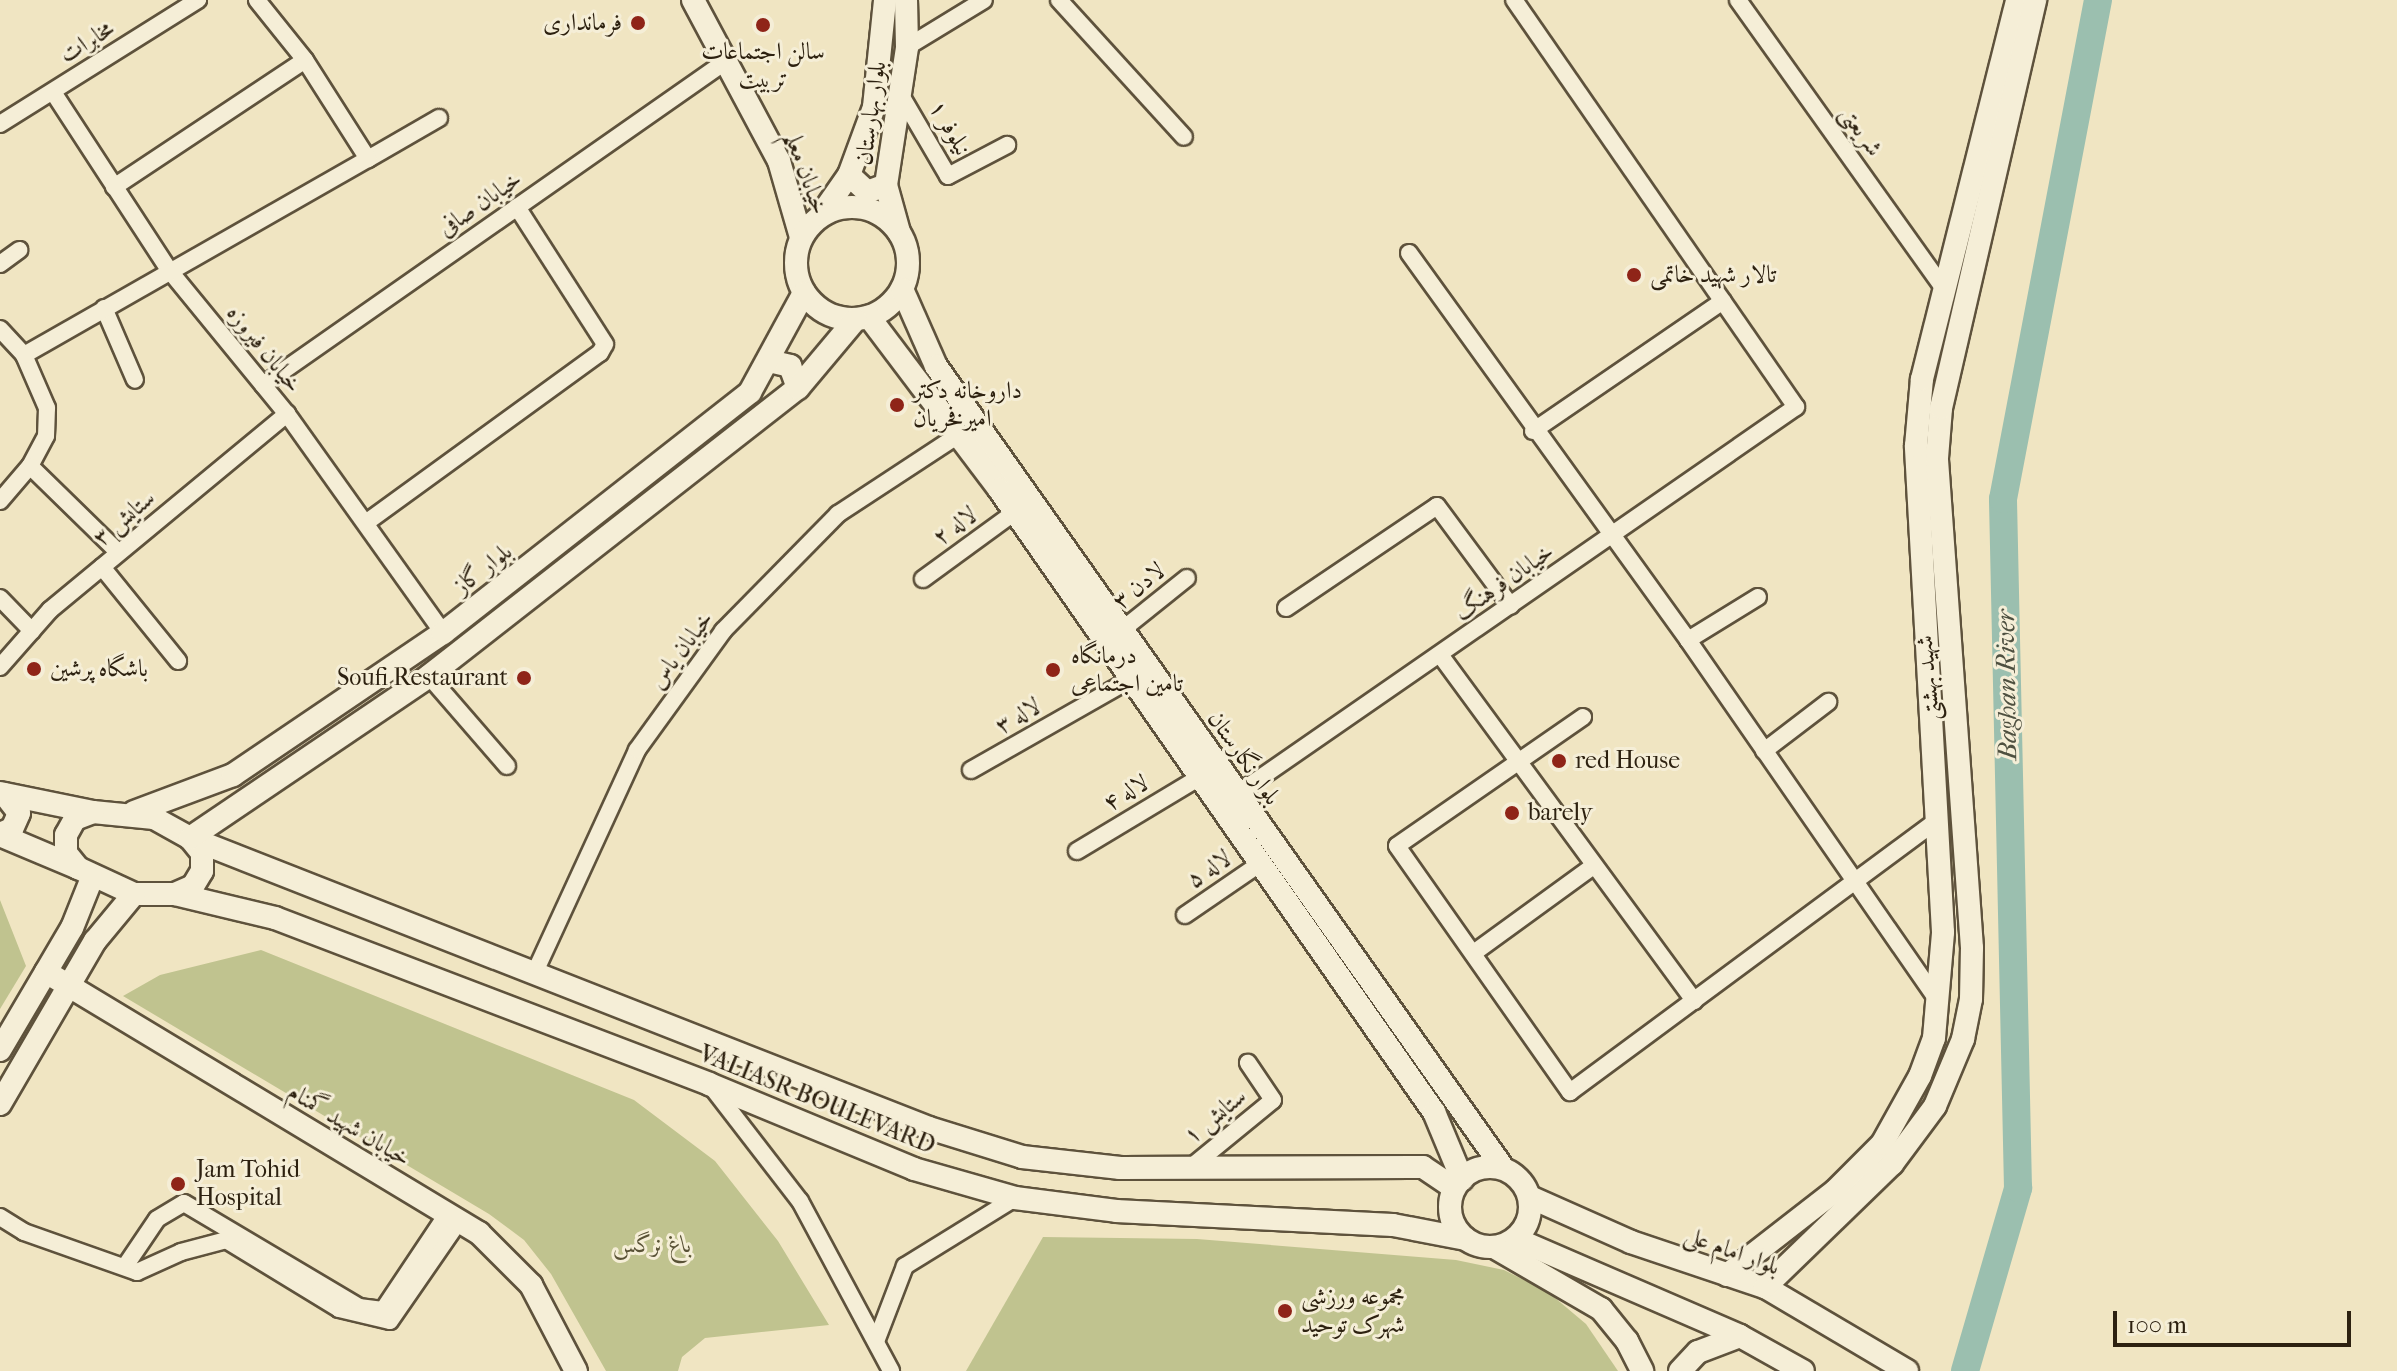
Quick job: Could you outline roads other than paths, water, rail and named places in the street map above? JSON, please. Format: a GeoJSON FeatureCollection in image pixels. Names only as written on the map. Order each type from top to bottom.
{"type":"FeatureCollection","features":[{"type":"Feature","properties":{"kind":"main road","name":"خیابان معلم"},"geometry":{"type":"LineString","coordinates":[[693,0],[779,161],[801,237]]}},
{"type":"Feature","properties":{"kind":"main road","name":"بلوار بهارستان"},"geometry":{"type":"LineString","coordinates":[[821,215],[849,175],[874,107],[885,0]]}},
{"type":"Feature","properties":{"kind":"main road","name":"بلوار بهارستان"},"geometry":{"type":"LineString","coordinates":[[900,233],[886,185],[907,47],[906,0]]}},
{"type":"Feature","properties":{"kind":"main road","name":"شهید بهشتی"},"geometry":{"type":"LineString","coordinates":[[1727,1275],[1835,1191],[1882,1144],[1920,1076],[1934,1038],[1943,932],[1929,728],[1916,446],[1922,379],[2017,0]]}},
{"type":"Feature","properties":{"kind":"main road","name":"شهید بهشتی"},"geometry":{"type":"LineString","coordinates":[[1765,1287],[1892,1164],[1950,1078],[1968,1012],[1971,974],[1958,725],[1937,458],[1941,408],[2035,0]]}},
{"type":"Feature","properties":{"kind":"main road"},"geometry":{"type":"LineString","coordinates":[[849,175],[867,192],[886,185]]}},
{"type":"Feature","properties":{"kind":"main road"},"geometry":{"type":"LineString","coordinates":[[175,894],[193,886],[202,871],[202,853],[190,838],[429,676],[798,388],[862,318],[902,289],[909,261],[900,233],[864,208],[821,215],[801,237],[795,266],[804,293],[826,313],[862,318]]}},
{"type":"Feature","properties":{"kind":"main road","name":"بلوار نگارستان"},"geometry":{"type":"LineString","coordinates":[[902,289],[936,366],[1503,1168]]}},
{"type":"Feature","properties":{"kind":"main road","name":"بلوار گاز"},"geometry":{"type":"LineString","coordinates":[[134,812],[233,775],[443,633],[750,392],[804,293]]}},
{"type":"Feature","properties":{"kind":"main road","name":"بلوار نگارستان"},"geometry":{"type":"LineString","coordinates":[[862,318],[960,434],[1434,1112],[1458,1183]]}},
{"type":"Feature","properties":{"kind":"main road"},"geometry":{"type":"LineString","coordinates":[[769,361],[790,366],[798,388]]}},
{"type":"Feature","properties":{"kind":"main road"},"geometry":{"type":"LineString","coordinates":[[1929,728],[1958,725]]}},
{"type":"Feature","properties":{"kind":"main road"},"geometry":{"type":"LineString","coordinates":[[211,784],[207,803],[218,811],[231,808]]}},
{"type":"Feature","properties":{"kind":"main road"},"geometry":{"type":"LineString","coordinates":[[2,794],[93,812],[134,812]]}},
{"type":"Feature","properties":{"kind":"main road"},"geometry":{"type":"LineString","coordinates":[[0,835],[12,829],[19,813],[2,794]]}},
{"type":"Feature","properties":{"kind":"main road"},"geometry":{"type":"LineString","coordinates":[[85,873],[66,853],[66,835],[75,819],[93,812]]}},
{"type":"Feature","properties":{"kind":"main road","name":"VALIASR BOULEVARD"},"geometry":{"type":"LineString","coordinates":[[134,812],[190,838],[929,1128],[1022,1157],[1120,1168],[1423,1167],[1458,1183]]}},
{"type":"Feature","properties":{"kind":"main road"},"geometry":{"type":"LineString","coordinates":[[0,835],[134,894],[95,941],[0,1104]]}},
{"type":"Feature","properties":{"kind":"main road"},"geometry":{"type":"LineString","coordinates":[[0,1050],[72,928],[85,873]]}},
{"type":"Feature","properties":{"kind":"main road","name":"VALIASR BOULEVARD"},"geometry":{"type":"LineString","coordinates":[[134,894],[175,894],[275,918],[709,1084],[914,1169],[1015,1198],[1116,1211],[1393,1225],[1466,1239]]}},
{"type":"Feature","properties":{"kind":"main road","name":"خیابان شهید گمنام"},"geometry":{"type":"LineString","coordinates":[[46,972],[453,1218],[507,1256],[531,1285],[576,1371]]}},
{"type":"Feature","properties":{"kind":"main road"},"geometry":{"type":"LineString","coordinates":[[1494,1247],[1516,1239],[1529,1220],[1530,1197],[1515,1175],[1503,1168],[1485,1167],[1458,1183],[1452,1221],[1466,1239],[1494,1247],[1601,1309],[1627,1341],[1642,1371]]}},
{"type":"Feature","properties":{"kind":"main road","name":"بلوار امام علی"},"geometry":{"type":"LineString","coordinates":[[1530,1197],[1631,1242],[1765,1287],[1907,1371]]}},
{"type":"Feature","properties":{"kind":"main road"},"geometry":{"type":"LineString","coordinates":[[1516,1239],[1740,1336],[1803,1371]]}},
{"type":"Feature","properties":{"kind":"main road"},"geometry":{"type":"LineString","coordinates":[[1680,1371],[1698,1352],[1740,1336]]}},
{"type":"Feature","properties":{"kind":"street","name":"مخابرات"},"geometry":{"type":"LineString","coordinates":[[0,124],[198,0]]}},
{"type":"Feature","properties":{"kind":"street"},"geometry":{"type":"LineString","coordinates":[[257,0],[305,60],[368,159]]}},
{"type":"Feature","properties":{"kind":"street"},"geometry":{"type":"LineString","coordinates":[[907,47],[984,0]]}},
{"type":"Feature","properties":{"kind":"street"},"geometry":{"type":"LineString","coordinates":[[1059,0],[1184,137]]}},
{"type":"Feature","properties":{"kind":"street"},"geometry":{"type":"LineString","coordinates":[[1514,0],[1723,301],[1533,431]]}},
{"type":"Feature","properties":{"kind":"street","name":"شریعتی"},"geometry":{"type":"LineString","coordinates":[[1738,0],[1945,290]]}},
{"type":"Feature","properties":{"kind":"street"},"geometry":{"type":"LineString","coordinates":[[114,187],[305,60]]}},
{"type":"Feature","properties":{"kind":"street","name":"خیابان صافی"},"geometry":{"type":"LineString","coordinates":[[263,385],[726,61]]}},
{"type":"Feature","properties":{"kind":"street","name":"خیابان فیروزه"},"geometry":{"type":"LineString","coordinates":[[53,92],[169,270],[287,414],[367,522],[443,633]]}},
{"type":"Feature","properties":{"kind":"street","name":"نیلوفر ۱"},"geometry":{"type":"LineString","coordinates":[[899,92],[948,176],[1007,145]]}},
{"type":"Feature","properties":{"kind":"street"},"geometry":{"type":"LineString","coordinates":[[24,355],[439,118]]}},
{"type":"Feature","properties":{"kind":"street"},"geometry":{"type":"LineString","coordinates":[[367,522],[605,344],[517,207]]}},
{"type":"Feature","properties":{"kind":"street"},"geometry":{"type":"LineString","coordinates":[[0,264],[19,250]]}},
{"type":"Feature","properties":{"kind":"street"},"geometry":{"type":"LineString","coordinates":[[1409,253],[1533,431],[1688,640],[1939,1002]]}},
{"type":"Feature","properties":{"kind":"street","name":"خیابان فرهنگ"},"geometry":{"type":"LineString","coordinates":[[1237,794],[1441,656],[1796,407],[1723,301]]}},
{"type":"Feature","properties":{"kind":"street"},"geometry":{"type":"LineString","coordinates":[[104,308],[135,380]]}},
{"type":"Feature","properties":{"kind":"street"},"geometry":{"type":"LineString","coordinates":[[0,329],[24,355],[47,408],[46,436],[30,466],[0,501]]}},
{"type":"Feature","properties":{"kind":"street","name":"ستایش ۳"},"geometry":{"type":"LineString","coordinates":[[0,667],[32,631],[118,552],[287,414]]}},
{"type":"Feature","properties":{"kind":"street","name":"خیابان یاس"},"geometry":{"type":"LineString","coordinates":[[535,972],[637,750],[723,631],[838,514],[960,434]]}},
{"type":"Feature","properties":{"kind":"street"},"geometry":{"type":"LineString","coordinates":[[30,466],[118,552]]}},
{"type":"Feature","properties":{"kind":"street"},"geometry":{"type":"LineString","coordinates":[[1286,608],[1437,506],[1511,606]]}},
{"type":"Feature","properties":{"kind":"street","name":"لاله ۲"},"geometry":{"type":"LineString","coordinates":[[923,579],[1015,512]]}},
{"type":"Feature","properties":{"kind":"street"},"geometry":{"type":"LineString","coordinates":[[102,567],[178,661]]}},
{"type":"Feature","properties":{"kind":"street","name":"لادن ۳"},"geometry":{"type":"LineString","coordinates":[[1122,630],[1187,578]]}},
{"type":"Feature","properties":{"kind":"street"},"geometry":{"type":"LineString","coordinates":[[1688,640],[1758,597]]}},
{"type":"Feature","properties":{"kind":"street"},"geometry":{"type":"LineString","coordinates":[[0,598],[32,631]]}},
{"type":"Feature","properties":{"kind":"street"},"geometry":{"type":"LineString","coordinates":[[1441,656],[1592,867],[1694,1001]]}},
{"type":"Feature","properties":{"kind":"street"},"geometry":{"type":"LineString","coordinates":[[429,676],[507,766]]}},
{"type":"Feature","properties":{"kind":"street","name":"لاله ۳"},"geometry":{"type":"LineString","coordinates":[[971,770],[1131,679]]}},
{"type":"Feature","properties":{"kind":"street"},"geometry":{"type":"LineString","coordinates":[[1764,751],[1828,702]]}},
{"type":"Feature","properties":{"kind":"street"},"geometry":{"type":"LineString","coordinates":[[1583,717],[1397,846],[1475,952],[1570,1092],[1935,822]]}},
{"type":"Feature","properties":{"kind":"street","name":"لاله ۴"},"geometry":{"type":"LineString","coordinates":[[1077,851],[1200,777]]}},
{"type":"Feature","properties":{"kind":"street","name":"لاله ۵"},"geometry":{"type":"LineString","coordinates":[[1185,915],[1261,863]]}},
{"type":"Feature","properties":{"kind":"street"},"geometry":{"type":"LineString","coordinates":[[1475,952],[1592,867]]}},
{"type":"Feature","properties":{"kind":"street","name":"ستایش ۱"},"geometry":{"type":"LineString","coordinates":[[1190,1168],[1273,1100],[1248,1063]]}},
{"type":"Feature","properties":{"kind":"street"},"geometry":{"type":"LineString","coordinates":[[709,1084],[800,1201],[877,1339],[891,1371]]}},
{"type":"Feature","properties":{"kind":"street"},"geometry":{"type":"LineString","coordinates":[[877,1339],[905,1266],[1015,1198]]}},
{"type":"Feature","properties":{"kind":"street"},"geometry":{"type":"LineString","coordinates":[[131,1269],[157,1219],[184,1203],[359,1307],[383,1310],[453,1218]]}},
{"type":"Feature","properties":{"kind":"street"},"geometry":{"type":"LineString","coordinates":[[0,1217],[24,1232],[131,1269],[226,1240],[339,1309],[390,1321],[453,1218]]}},
{"type":"Feature","properties":{"kind":"waterway","name":"Baghan River"},"geometry":{"type":"LineString","coordinates":[[1965,1371],[2018,1188],[2003,499],[2098,0]]}},
{"type":"Feature","properties":{"kind":"place","name":"فرمانداری"},"geometry":{"type":"Point","coordinates":[638,23]}},
{"type":"Feature","properties":{"kind":"place","name":"سالن اجتماعات تربیت"},"geometry":{"type":"Point","coordinates":[763,25]}},
{"type":"Feature","properties":{"kind":"place","name":"تالار شهید خاتمی"},"geometry":{"type":"Point","coordinates":[1634,275]}},
{"type":"Feature","properties":{"kind":"place","name":"داروخانه دکتر امیرفخریان"},"geometry":{"type":"Point","coordinates":[897,405]}},
{"type":"Feature","properties":{"kind":"place","name":"باشگاه پرشین"},"geometry":{"type":"Point","coordinates":[34,669]}},
{"type":"Feature","properties":{"kind":"place","name":"درمانگاه تامین اجتماعی"},"geometry":{"type":"Point","coordinates":[1053,670]}},
{"type":"Feature","properties":{"kind":"place","name":"Soufi Restaurant"},"geometry":{"type":"Point","coordinates":[524,678]}},
{"type":"Feature","properties":{"kind":"place","name":"red House"},"geometry":{"type":"Point","coordinates":[1559,761]}},
{"type":"Feature","properties":{"kind":"place","name":"barely"},"geometry":{"type":"Point","coordinates":[1512,813]}},
{"type":"Feature","properties":{"kind":"place","name":"Jam Tohid Hospital"},"geometry":{"type":"Point","coordinates":[178,1184]}},
{"type":"Feature","properties":{"kind":"place","name":"مجموعه ورزشی شهرک توحید"},"geometry":{"type":"Point","coordinates":[1285,1311]}},
{"type":"Feature","properties":{"kind":"park label","name":"باغ نرگس"},"geometry":{"type":"Point","coordinates":[652,1245]}}]}
